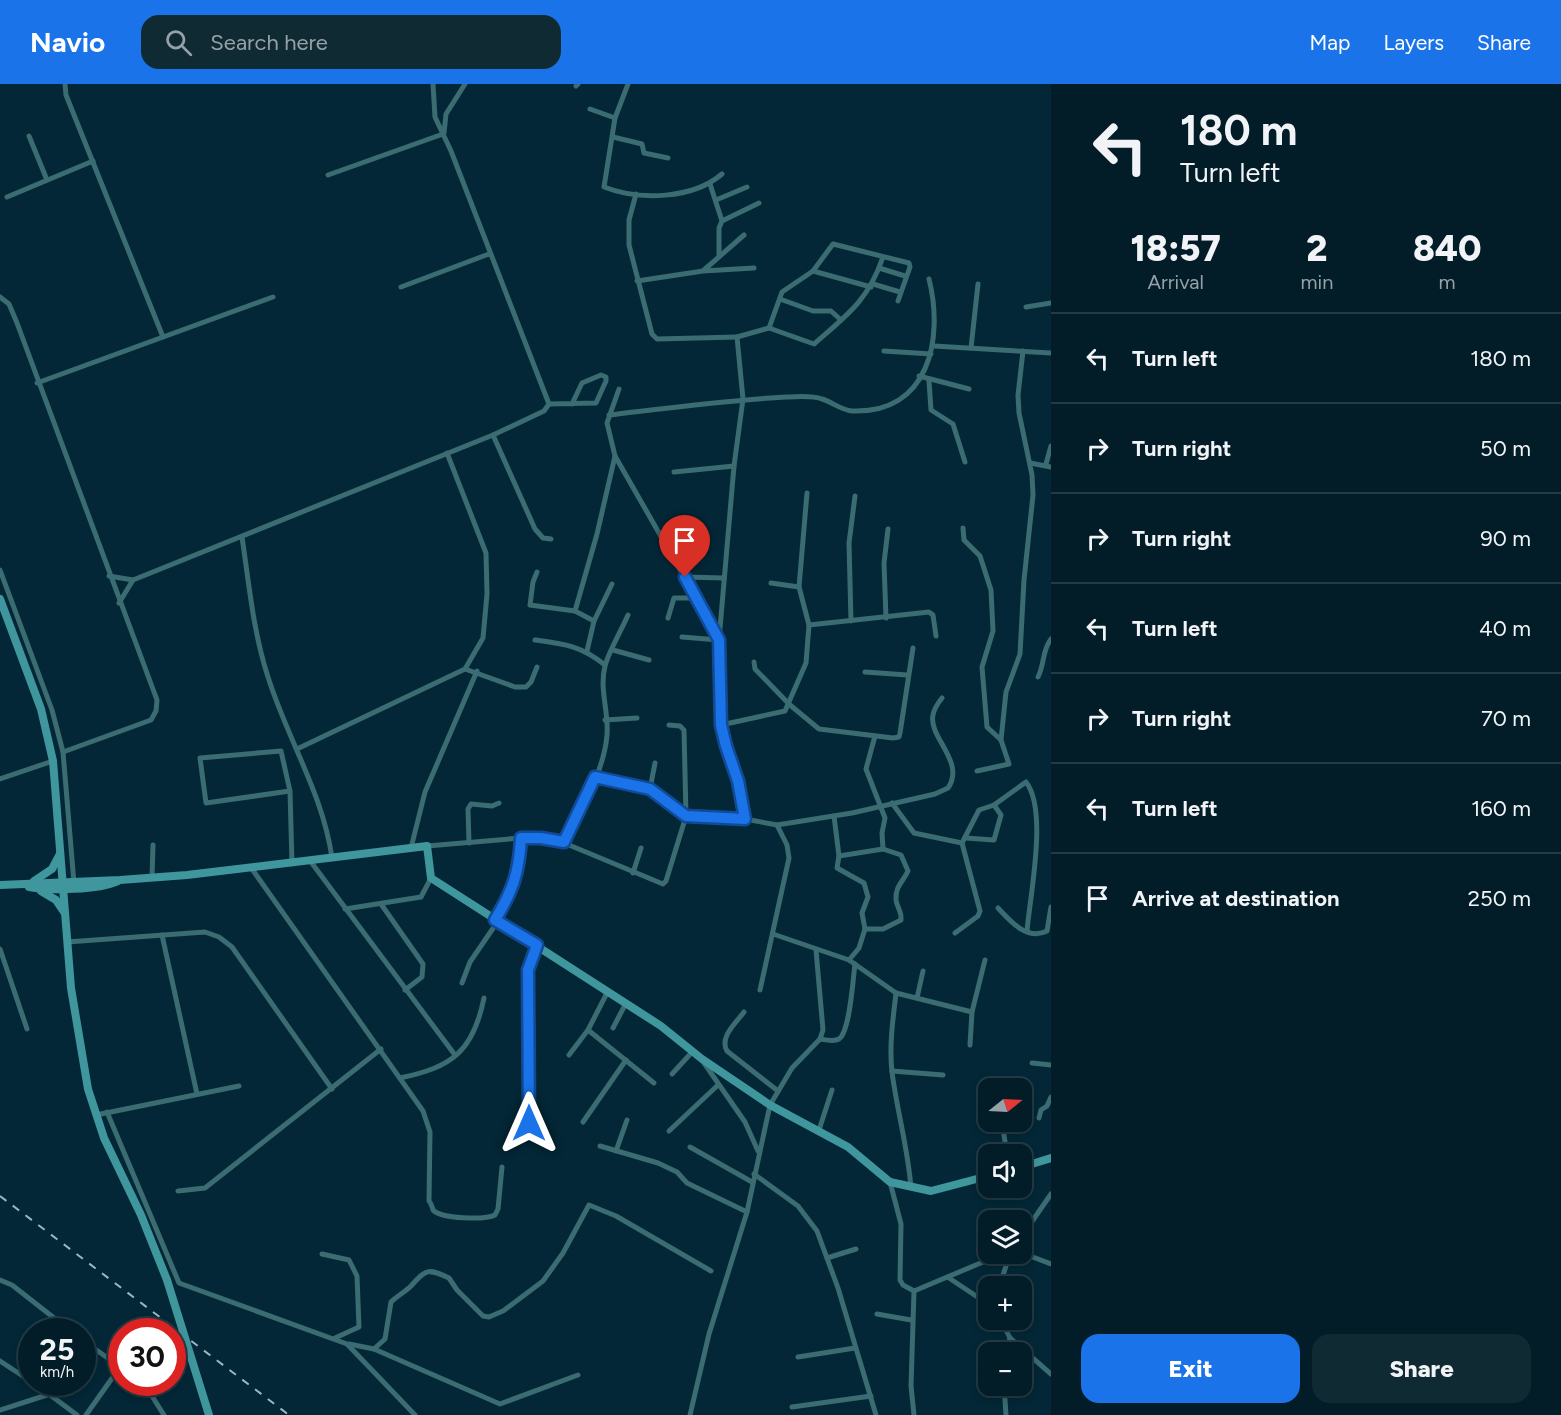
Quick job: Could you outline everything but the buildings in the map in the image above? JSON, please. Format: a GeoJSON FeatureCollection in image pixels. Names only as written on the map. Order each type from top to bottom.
{"type":"FeatureCollection","features":[{"type":"Feature","properties":{"kind":"main road"},"geometry":{"type":"LineString","coordinates":[[0,599],[43,718],[53,761],[67,942],[77,1035],[96,1114],[117,1167],[141,1215],[166,1280],[209,1415]]}},
{"type":"Feature","properties":{"kind":"main road"},"geometry":{"type":"LineString","coordinates":[[0,885],[110,884],[120,880],[252,869],[427,846],[431,878],[627,1003],[702,1059],[770,1105],[848,1147],[890,1182],[912,1189],[931,1191],[978,1179]]}},
{"type":"Feature","properties":{"kind":"main road"},"geometry":{"type":"LineString","coordinates":[[29,885],[52,869],[61,853]]}},
{"type":"Feature","properties":{"kind":"main road"},"geometry":{"type":"LineString","coordinates":[[29,885],[51,895],[65,914]]}},
{"type":"Feature","properties":{"kind":"main road"},"geometry":{"type":"LineString","coordinates":[[1032,1164],[1051,1158]]}},
{"type":"Feature","properties":{"kind":"street"},"geometry":{"type":"LineString","coordinates":[[65,84],[66,95],[163,337]]}},
{"type":"Feature","properties":{"kind":"street"},"geometry":{"type":"LineString","coordinates":[[433,84],[435,117],[444,134],[549,404]]}},
{"type":"Feature","properties":{"kind":"street"},"geometry":{"type":"LineString","coordinates":[[444,134],[446,114],[465,84]]}},
{"type":"Feature","properties":{"kind":"street"},"geometry":{"type":"LineString","coordinates":[[628,84],[615,118],[604,187],[636,194],[683,193],[710,184],[722,174]]}},
{"type":"Feature","properties":{"kind":"street"},"geometry":{"type":"LineString","coordinates":[[590,109],[615,118]]}},
{"type":"Feature","properties":{"kind":"street"},"geometry":{"type":"LineString","coordinates":[[328,175],[444,134]]}},
{"type":"Feature","properties":{"kind":"street"},"geometry":{"type":"LineString","coordinates":[[29,136],[48,180]]}},
{"type":"Feature","properties":{"kind":"street"},"geometry":{"type":"LineString","coordinates":[[613,137],[642,144],[644,153],[668,158]]}},
{"type":"Feature","properties":{"kind":"street"},"geometry":{"type":"LineString","coordinates":[[7,197],[93,161]]}},
{"type":"Feature","properties":{"kind":"street"},"geometry":{"type":"LineString","coordinates":[[710,184],[722,221],[719,228],[719,256]]}},
{"type":"Feature","properties":{"kind":"street"},"geometry":{"type":"LineString","coordinates":[[716,201],[747,187]]}},
{"type":"Feature","properties":{"kind":"street"},"geometry":{"type":"LineString","coordinates":[[636,194],[629,228],[629,244],[654,338],[737,337],[769,328],[814,344],[859,304],[872,285],[883,257]]}},
{"type":"Feature","properties":{"kind":"street"},"geometry":{"type":"LineString","coordinates":[[722,221],[759,203]]}},
{"type":"Feature","properties":{"kind":"street"},"geometry":{"type":"LineString","coordinates":[[703,271],[744,235]]}},
{"type":"Feature","properties":{"kind":"street"},"geometry":{"type":"LineString","coordinates":[[769,328],[784,289],[801,282],[813,272],[833,244],[909,263],[910,267],[898,301]]}},
{"type":"Feature","properties":{"kind":"street"},"geometry":{"type":"LineString","coordinates":[[401,287],[489,254]]}},
{"type":"Feature","properties":{"kind":"street"},"geometry":{"type":"LineString","coordinates":[[637,281],[703,271],[754,268]]}},
{"type":"Feature","properties":{"kind":"street"},"geometry":{"type":"LineString","coordinates":[[879,268],[905,276]]}},
{"type":"Feature","properties":{"kind":"street"},"geometry":{"type":"LineString","coordinates":[[813,272],[900,292]]}},
{"type":"Feature","properties":{"kind":"street"},"geometry":{"type":"LineString","coordinates":[[609,414],[743,399],[813,396],[844,410],[861,410],[896,403],[915,388],[934,346],[936,322],[929,279]]}},
{"type":"Feature","properties":{"kind":"street"},"geometry":{"type":"LineString","coordinates":[[971,348],[978,285]]}},
{"type":"Feature","properties":{"kind":"street"},"geometry":{"type":"LineString","coordinates":[[0,297],[9,304],[17,323],[37,383],[157,700],[156,711],[151,720],[63,752]]}},
{"type":"Feature","properties":{"kind":"street"},"geometry":{"type":"LineString","coordinates":[[37,383],[273,297]]}},
{"type":"Feature","properties":{"kind":"street"},"geometry":{"type":"LineString","coordinates":[[780,299],[813,310],[831,311],[841,320]]}},
{"type":"Feature","properties":{"kind":"street"},"geometry":{"type":"LineString","coordinates":[[1026,307],[1051,303]]}},
{"type":"Feature","properties":{"kind":"street"},"geometry":{"type":"LineString","coordinates":[[737,337],[743,399],[734,466],[719,640],[721,725],[738,781],[745,819]]}},
{"type":"Feature","properties":{"kind":"street"},"geometry":{"type":"LineString","coordinates":[[934,346],[1051,353]]}},
{"type":"Feature","properties":{"kind":"street"},"geometry":{"type":"LineString","coordinates":[[884,351],[931,354]]}},
{"type":"Feature","properties":{"kind":"street"},"geometry":{"type":"LineString","coordinates":[[977,771],[1009,764],[1001,740],[1006,693],[1020,654],[1024,580],[1033,495],[1018,404],[1023,351]]}},
{"type":"Feature","properties":{"kind":"street"},"geometry":{"type":"LineString","coordinates":[[549,404],[572,404],[596,403],[606,377],[601,375],[582,383],[572,404]]}},
{"type":"Feature","properties":{"kind":"street"},"geometry":{"type":"LineString","coordinates":[[919,376],[929,381],[969,388]]}},
{"type":"Feature","properties":{"kind":"street"},"geometry":{"type":"LineString","coordinates":[[929,381],[931,410],[953,424],[965,462]]}},
{"type":"Feature","properties":{"kind":"street"},"geometry":{"type":"LineString","coordinates":[[619,389],[609,414],[608,433],[615,456],[719,640]]}},
{"type":"Feature","properties":{"kind":"street"},"geometry":{"type":"LineString","coordinates":[[109,576],[133,580],[493,435],[544,411],[549,404]]}},
{"type":"Feature","properties":{"kind":"street"},"geometry":{"type":"LineString","coordinates":[[493,435],[535,529],[543,538],[550,539]]}},
{"type":"Feature","properties":{"kind":"street"},"geometry":{"type":"LineString","coordinates":[[1029,463],[1048,465],[1051,446]]}},
{"type":"Feature","properties":{"kind":"street"},"geometry":{"type":"LineString","coordinates":[[297,749],[465,669],[483,638],[488,570],[486,553],[447,453]]}},
{"type":"Feature","properties":{"kind":"street"},"geometry":{"type":"LineString","coordinates":[[575,611],[597,534],[615,456]]}},
{"type":"Feature","properties":{"kind":"street"},"geometry":{"type":"LineString","coordinates":[[674,472],[734,466]]}},
{"type":"Feature","properties":{"kind":"street"},"geometry":{"type":"LineString","coordinates":[[721,725],[783,713],[790,705],[806,663],[809,625],[799,586],[807,493]]}},
{"type":"Feature","properties":{"kind":"street"},"geometry":{"type":"LineString","coordinates":[[851,621],[849,543],[855,496]]}},
{"type":"Feature","properties":{"kind":"street"},"geometry":{"type":"LineString","coordinates":[[963,528],[964,540],[980,556],[989,579],[993,631],[982,667],[983,689],[987,727],[1001,740]]}},
{"type":"Feature","properties":{"kind":"street"},"geometry":{"type":"LineString","coordinates":[[886,618],[884,563],[888,529]]}},
{"type":"Feature","properties":{"kind":"street"},"geometry":{"type":"LineString","coordinates":[[242,537],[257,638],[268,678],[322,816],[332,858]]}},
{"type":"Feature","properties":{"kind":"street"},"geometry":{"type":"LineString","coordinates":[[0,570],[37,669],[63,752],[74,885]]}},
{"type":"Feature","properties":{"kind":"street"},"geometry":{"type":"LineString","coordinates":[[537,572],[533,582],[530,605],[575,611],[594,621]]}},
{"type":"Feature","properties":{"kind":"street"},"geometry":{"type":"LineString","coordinates":[[685,577],[724,578]]}},
{"type":"Feature","properties":{"kind":"street"},"geometry":{"type":"LineString","coordinates":[[119,603],[133,580]]}},
{"type":"Feature","properties":{"kind":"street"},"geometry":{"type":"LineString","coordinates":[[771,583],[799,586]]}},
{"type":"Feature","properties":{"kind":"street"},"geometry":{"type":"LineString","coordinates":[[587,651],[594,621],[612,584]]}},
{"type":"Feature","properties":{"kind":"street"},"geometry":{"type":"LineString","coordinates":[[668,618],[674,598],[697,598]]}},
{"type":"Feature","properties":{"kind":"street"},"geometry":{"type":"LineString","coordinates":[[809,625],[932,613],[936,636]]}},
{"type":"Feature","properties":{"kind":"street"},"geometry":{"type":"LineString","coordinates":[[564,842],[595,777],[607,734],[605,665],[628,615]]}},
{"type":"Feature","properties":{"kind":"street"},"geometry":{"type":"LineString","coordinates":[[682,637],[719,640]]}},
{"type":"Feature","properties":{"kind":"street"},"geometry":{"type":"LineString","coordinates":[[1038,677],[1045,664],[1044,649],[1051,639]]}},
{"type":"Feature","properties":{"kind":"street"},"geometry":{"type":"LineString","coordinates":[[535,640],[564,644],[587,651],[605,665]]}},
{"type":"Feature","properties":{"kind":"street"},"geometry":{"type":"LineString","coordinates":[[754,662],[755,669],[790,705],[819,729],[899,737],[913,648]]}},
{"type":"Feature","properties":{"kind":"street"},"geometry":{"type":"LineString","coordinates":[[613,650],[649,660]]}},
{"type":"Feature","properties":{"kind":"street"},"geometry":{"type":"LineString","coordinates":[[465,669],[477,671],[515,687],[526,687],[531,682],[537,667]]}},
{"type":"Feature","properties":{"kind":"street"},"geometry":{"type":"LineString","coordinates":[[27,673],[37,669]]}},
{"type":"Feature","properties":{"kind":"street"},"geometry":{"type":"LineString","coordinates":[[411,848],[425,792],[477,671]]}},
{"type":"Feature","properties":{"kind":"street"},"geometry":{"type":"LineString","coordinates":[[865,672],[907,675]]}},
{"type":"Feature","properties":{"kind":"street"},"geometry":{"type":"LineString","coordinates":[[595,777],[650,789],[686,816],[745,819],[777,825],[834,816],[935,794],[952,783],[950,758],[933,722],[933,715],[942,698]]}},
{"type":"Feature","properties":{"kind":"street"},"geometry":{"type":"LineString","coordinates":[[605,720],[637,718]]}},
{"type":"Feature","properties":{"kind":"street"},"geometry":{"type":"LineString","coordinates":[[427,846],[541,838],[564,842],[658,884],[666,881],[686,816],[684,730],[680,726],[669,725]]}},
{"type":"Feature","properties":{"kind":"street"},"geometry":{"type":"LineString","coordinates":[[875,736],[866,769],[882,805],[885,818],[882,833],[883,849]]}},
{"type":"Feature","properties":{"kind":"street"},"geometry":{"type":"LineString","coordinates":[[290,791],[206,803],[200,758],[281,751],[290,791],[292,864]]}},
{"type":"Feature","properties":{"kind":"street"},"geometry":{"type":"LineString","coordinates":[[0,779],[53,761]]}},
{"type":"Feature","properties":{"kind":"street"},"geometry":{"type":"LineString","coordinates":[[650,789],[655,763]]}},
{"type":"Feature","properties":{"kind":"street"},"geometry":{"type":"LineString","coordinates":[[955,933],[978,916],[980,911],[964,841],[979,810],[994,805],[1024,783],[1028,784],[1034,798],[1038,827],[1027,931]]}},
{"type":"Feature","properties":{"kind":"street"},"geometry":{"type":"LineString","coordinates":[[469,843],[468,809],[471,804],[492,806],[499,803]]}},
{"type":"Feature","properties":{"kind":"street"},"geometry":{"type":"LineString","coordinates":[[892,803],[914,833],[964,841],[994,840],[1001,815],[994,805]]}},
{"type":"Feature","properties":{"kind":"street"},"geometry":{"type":"LineString","coordinates":[[834,816],[839,856],[837,868],[860,880],[867,890],[868,897],[862,914],[865,929],[859,948],[849,960]]}},
{"type":"Feature","properties":{"kind":"street"},"geometry":{"type":"LineString","coordinates":[[760,990],[789,858],[788,845],[777,825]]}},
{"type":"Feature","properties":{"kind":"street"},"geometry":{"type":"LineString","coordinates":[[462,983],[470,962],[497,921],[514,888],[520,862],[521,838]]}},
{"type":"Feature","properties":{"kind":"street"},"geometry":{"type":"LineString","coordinates":[[152,878],[153,845]]}},
{"type":"Feature","properties":{"kind":"street"},"geometry":{"type":"LineString","coordinates":[[633,873],[641,848]]}},
{"type":"Feature","properties":{"kind":"street"},"geometry":{"type":"LineString","coordinates":[[839,856],[883,849],[901,855],[905,862],[908,872],[898,886],[896,900],[902,915],[897,924],[883,930],[865,929]]}},
{"type":"Feature","properties":{"kind":"street"},"geometry":{"type":"LineString","coordinates":[[311,862],[455,1055]]}},
{"type":"Feature","properties":{"kind":"street"},"geometry":{"type":"LineString","coordinates":[[252,869],[423,1111],[430,1132],[429,1201],[433,1210],[442,1215],[488,1218],[495,1215],[498,1209],[502,1167]]}},
{"type":"Feature","properties":{"kind":"street"},"geometry":{"type":"LineString","coordinates":[[345,909],[421,897],[431,878]]}},
{"type":"Feature","properties":{"kind":"street"},"geometry":{"type":"LineString","coordinates":[[381,904],[423,964],[422,977],[405,990]]}},
{"type":"Feature","properties":{"kind":"street"},"geometry":{"type":"LineString","coordinates":[[998,908],[1016,928],[1041,933],[1047,931],[1051,907]]}},
{"type":"Feature","properties":{"kind":"street"},"geometry":{"type":"LineString","coordinates":[[67,942],[205,932],[219,937],[232,947],[332,1089]]}},
{"type":"Feature","properties":{"kind":"street"},"geometry":{"type":"LineString","coordinates":[[773,934],[849,960],[896,993],[972,1012]]}},
{"type":"Feature","properties":{"kind":"street"},"geometry":{"type":"LineString","coordinates":[[162,935],[197,1094]]}},
{"type":"Feature","properties":{"kind":"street"},"geometry":{"type":"LineString","coordinates":[[529,1123],[528,970],[537,945]]}},
{"type":"Feature","properties":{"kind":"street"},"geometry":{"type":"LineString","coordinates":[[0,949],[27,1029]]}},
{"type":"Feature","properties":{"kind":"street"},"geometry":{"type":"LineString","coordinates":[[690,1415],[709,1334],[747,1212],[770,1105],[792,1068],[820,1039],[823,1030],[816,950]]}},
{"type":"Feature","properties":{"kind":"street"},"geometry":{"type":"LineString","coordinates":[[970,1045],[972,1012],[985,960]]}},
{"type":"Feature","properties":{"kind":"street"},"geometry":{"type":"LineString","coordinates":[[820,1039],[836,1040],[842,1037],[847,1023],[855,964]]}},
{"type":"Feature","properties":{"kind":"street"},"geometry":{"type":"LineString","coordinates":[[917,998],[922,971]]}},
{"type":"Feature","properties":{"kind":"street"},"geometry":{"type":"LineString","coordinates":[[570,1055],[588,1030],[608,991]]}},
{"type":"Feature","properties":{"kind":"street"},"geometry":{"type":"LineString","coordinates":[[896,993],[891,1035],[892,1071],[908,1148],[912,1189]]}},
{"type":"Feature","properties":{"kind":"street"},"geometry":{"type":"LineString","coordinates":[[400,1078],[439,1067],[473,1038],[484,998]]}},
{"type":"Feature","properties":{"kind":"street"},"geometry":{"type":"LineString","coordinates":[[613,1028],[627,1003]]}},
{"type":"Feature","properties":{"kind":"street"},"geometry":{"type":"LineString","coordinates":[[744,1012],[724,1039],[724,1045],[728,1051],[778,1091]]}},
{"type":"Feature","properties":{"kind":"street"},"geometry":{"type":"LineString","coordinates":[[588,1030],[654,1083]]}},
{"type":"Feature","properties":{"kind":"street"},"geometry":{"type":"LineString","coordinates":[[178,1191],[205,1188],[381,1049]]}},
{"type":"Feature","properties":{"kind":"street"},"geometry":{"type":"LineString","coordinates":[[672,1074],[693,1051]]}},
{"type":"Feature","properties":{"kind":"street"},"geometry":{"type":"LineString","coordinates":[[702,1059],[717,1085],[745,1122],[759,1153]]}},
{"type":"Feature","properties":{"kind":"street"},"geometry":{"type":"LineString","coordinates":[[583,1122],[626,1060]]}},
{"type":"Feature","properties":{"kind":"street"},"geometry":{"type":"LineString","coordinates":[[1032,1063],[1051,1065]]}},
{"type":"Feature","properties":{"kind":"street"},"geometry":{"type":"LineString","coordinates":[[892,1071],[943,1075]]}},
{"type":"Feature","properties":{"kind":"street"},"geometry":{"type":"LineString","coordinates":[[669,1131],[717,1085]]}},
{"type":"Feature","properties":{"kind":"street"},"geometry":{"type":"LineString","coordinates":[[96,1114],[239,1086]]}},
{"type":"Feature","properties":{"kind":"street"},"geometry":{"type":"LineString","coordinates":[[819,1130],[832,1090]]}},
{"type":"Feature","properties":{"kind":"street"},"geometry":{"type":"LineString","coordinates":[[1039,1118],[1041,1110],[1047,1106],[1051,1097]]}},
{"type":"Feature","properties":{"kind":"street"},"geometry":{"type":"LineString","coordinates":[[107,1112],[126,1162],[153,1216],[179,1283],[347,1344],[374,1349],[500,1404],[578,1375]]}},
{"type":"Feature","properties":{"kind":"street"},"geometry":{"type":"LineString","coordinates":[[616,1151],[627,1120]]}},
{"type":"Feature","properties":{"kind":"street"},"geometry":{"type":"LineString","coordinates":[[600,1146],[677,1172],[687,1183],[747,1212]]}},
{"type":"Feature","properties":{"kind":"street"},"geometry":{"type":"LineString","coordinates":[[690,1147],[752,1182]]}},
{"type":"Feature","properties":{"kind":"street"},"geometry":{"type":"LineString","coordinates":[[117,1167],[126,1162]]}},
{"type":"Feature","properties":{"kind":"street"},"geometry":{"type":"LineString","coordinates":[[754,1174],[798,1206],[817,1231],[876,1415]]}},
{"type":"Feature","properties":{"kind":"street"},"geometry":{"type":"LineString","coordinates":[[890,1182],[901,1224],[900,1280],[903,1285],[914,1291],[980,1264]]}},
{"type":"Feature","properties":{"kind":"street"},"geometry":{"type":"LineString","coordinates":[[1032,1222],[1051,1194]]}},
{"type":"Feature","properties":{"kind":"street"},"geometry":{"type":"LineString","coordinates":[[374,1349],[385,1340],[391,1302],[410,1288],[420,1274],[436,1272],[449,1278],[457,1290],[483,1316],[489,1317],[504,1311],[551,1271],[589,1205],[616,1215],[711,1271]]}},
{"type":"Feature","properties":{"kind":"street"},"geometry":{"type":"LineString","coordinates":[[827,1258],[856,1249]]}},
{"type":"Feature","properties":{"kind":"street"},"geometry":{"type":"LineString","coordinates":[[322,1254],[349,1260],[357,1276],[359,1327],[335,1338]]}},
{"type":"Feature","properties":{"kind":"street"},"geometry":{"type":"LineString","coordinates":[[1032,1257],[1051,1264]]}},
{"type":"Feature","properties":{"kind":"street"},"geometry":{"type":"LineString","coordinates":[[950,1278],[978,1297]]}},
{"type":"Feature","properties":{"kind":"street"},"geometry":{"type":"LineString","coordinates":[[0,1280],[12,1285],[54,1318]]}},
{"type":"Feature","properties":{"kind":"street"},"geometry":{"type":"LineString","coordinates":[[914,1291],[911,1320],[914,1415]]}},
{"type":"Feature","properties":{"kind":"street"},"geometry":{"type":"LineString","coordinates":[[877,1314],[911,1320]]}},
{"type":"Feature","properties":{"kind":"street"},"geometry":{"type":"LineString","coordinates":[[1006,1330],[1010,1338],[1050,1373]]}},
{"type":"Feature","properties":{"kind":"street"},"geometry":{"type":"LineString","coordinates":[[1009,1342],[1010,1338]]}},
{"type":"Feature","properties":{"kind":"street"},"geometry":{"type":"LineString","coordinates":[[347,1344],[415,1415]]}},
{"type":"Feature","properties":{"kind":"street"},"geometry":{"type":"LineString","coordinates":[[798,1357],[855,1348]]}},
{"type":"Feature","properties":{"kind":"street"},"geometry":{"type":"LineString","coordinates":[[0,1361],[18,1372]]}},
{"type":"Feature","properties":{"kind":"street"},"geometry":{"type":"LineString","coordinates":[[86,1415],[108,1385]]}},
{"type":"Feature","properties":{"kind":"street"},"geometry":{"type":"LineString","coordinates":[[0,1410],[37,1396]]}},
{"type":"Feature","properties":{"kind":"street"},"geometry":{"type":"LineString","coordinates":[[53,1396],[77,1415]]}},
{"type":"Feature","properties":{"kind":"street"},"geometry":{"type":"LineString","coordinates":[[150,1396],[163,1415]]}},
{"type":"Feature","properties":{"kind":"street"},"geometry":{"type":"LineString","coordinates":[[792,1407],[871,1396]]}},
{"type":"Feature","properties":{"kind":"street"},"geometry":{"type":"LineString","coordinates":[[1005,1396],[1006,1415]]}},
{"type":"Feature","properties":{"kind":"railway"},"geometry":{"type":"LineString","coordinates":[[0,1196],[289,1415]]}},
{"type":"Feature","properties":{"kind":"route"},"geometry":{"type":"LineString","coordinates":[[529,1123],[530,982],[528,970],[537,945],[495,920],[514,888],[520,862],[521,838],[541,838],[564,842],[595,777],[650,789],[686,816],[745,819],[738,781],[721,725],[719,640],[685,577]]}}]}
